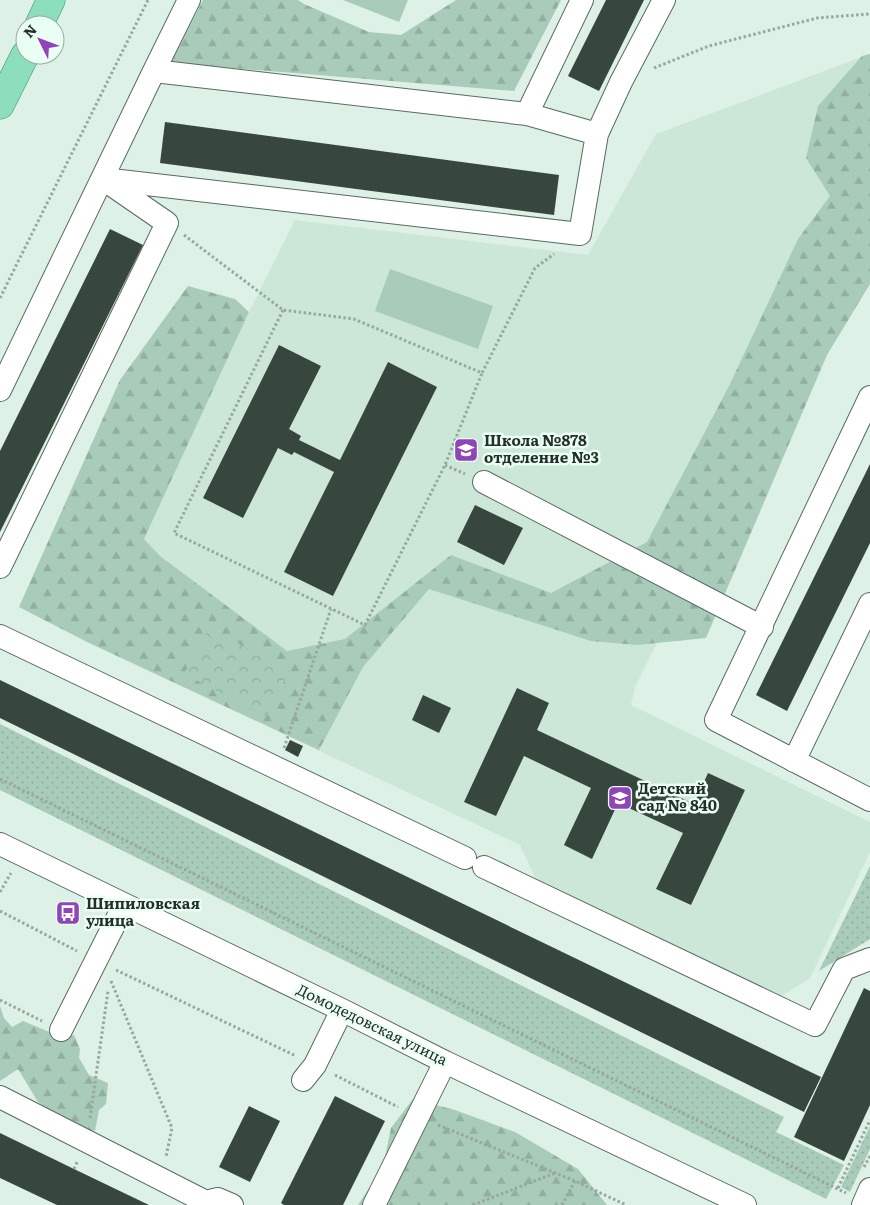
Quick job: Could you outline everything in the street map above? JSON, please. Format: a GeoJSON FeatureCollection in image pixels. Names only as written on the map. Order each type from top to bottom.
{"type":"FeatureCollection","features":[{"type":"Feature","properties":{"kind":"main road"},"geometry":{"type":"LineString","coordinates":[[44,15],[51,0]]}},
{"type":"Feature","properties":{"kind":"main road"},"geometry":{"type":"LineString","coordinates":[[3,92],[19,65]]}},
{"type":"Feature","properties":{"kind":"street"},"geometry":{"type":"LineString","coordinates":[[0,390],[189,0]]}},
{"type":"Feature","properties":{"kind":"street"},"geometry":{"type":"LineString","coordinates":[[527,114],[582,0]]}},
{"type":"Feature","properties":{"kind":"street"},"geometry":{"type":"LineString","coordinates":[[103,179],[580,234],[596,134],[664,0]]}},
{"type":"Feature","properties":{"kind":"street"},"geometry":{"type":"LineString","coordinates":[[154,71],[527,114],[596,134]]}},
{"type":"Feature","properties":{"kind":"street"},"geometry":{"type":"LineString","coordinates":[[0,567],[167,223],[103,179]]}},
{"type":"Feature","properties":{"kind":"street"},"geometry":{"type":"LineString","coordinates":[[870,396],[762,627],[716,720],[870,800]]}},
{"type":"Feature","properties":{"kind":"street"},"geometry":{"type":"LineString","coordinates":[[484,482],[762,627]]}},
{"type":"Feature","properties":{"kind":"street"},"geometry":{"type":"LineString","coordinates":[[794,761],[870,604]]}},
{"type":"Feature","properties":{"kind":"street"},"geometry":{"type":"LineString","coordinates":[[0,636],[816,1025],[844,968],[870,959]]}},
{"type":"Feature","properties":{"kind":"street","name":"Домодедовская улица"},"geometry":{"type":"LineString","coordinates":[[0,844],[445,1062],[745,1205]]}},
{"type":"Feature","properties":{"kind":"street"},"geometry":{"type":"LineString","coordinates":[[61,1030],[124,905]]}},
{"type":"Feature","properties":{"kind":"street"},"geometry":{"type":"LineString","coordinates":[[309,1073],[342,1010]]}},
{"type":"Feature","properties":{"kind":"street"},"geometry":{"type":"LineString","coordinates":[[374,1205],[445,1062]]}},
{"type":"Feature","properties":{"kind":"street"},"geometry":{"type":"LineString","coordinates":[[0,1097],[162,1180],[217,1203]]}},
{"type":"Feature","properties":{"kind":"path"},"geometry":{"type":"LineString","coordinates":[[0,298],[148,0]]}},
{"type":"Feature","properties":{"kind":"path"},"geometry":{"type":"LineString","coordinates":[[621,82],[709,46],[817,18],[870,14]]}},
{"type":"Feature","properties":{"kind":"path"},"geometry":{"type":"LineString","coordinates":[[167,223],[210,253],[283,310],[354,319],[482,373]]}},
{"type":"Feature","properties":{"kind":"path"},"geometry":{"type":"LineString","coordinates":[[283,310],[174,533],[365,625],[445,465],[482,373],[535,268],[580,234]]}},
{"type":"Feature","properties":{"kind":"path"},"geometry":{"type":"LineString","coordinates":[[277,768],[331,609]]}},
{"type":"Feature","properties":{"kind":"path"},"geometry":{"type":"LineString","coordinates":[[0,779],[838,1188],[866,1199]]}},
{"type":"Feature","properties":{"kind":"path"},"geometry":{"type":"LineString","coordinates":[[0,912],[96,960],[309,1073],[556,1173],[626,1205]]}},
{"type":"Feature","properties":{"kind":"path"},"geometry":{"type":"LineString","coordinates":[[74,1169],[87,1141],[110,978],[172,1128],[162,1180]]}},
{"type":"Feature","properties":{"kind":"path"},"geometry":{"type":"LineString","coordinates":[[0,1000],[61,1030]]}},
{"type":"Feature","properties":{"kind":"path"},"geometry":{"type":"LineString","coordinates":[[838,1188],[870,1120]]}},
{"type":"Feature","properties":{"kind":"path"},"geometry":{"type":"LineString","coordinates":[[473,1205],[556,1173]]}},
{"type":"Feature","properties":{"kind":"path"},"geometry":{"type":"LineString","coordinates":[[562,1205],[575,1181]]}},
{"type":"Feature","properties":{"kind":"shaded area","name":"Школа №878 отделение №3"},"geometry":{"type":"Polygon","coordinates":[[[870,54],[870,214],[635,687],[631,705],[870,822],[870,852],[810,978],[775,1000],[540,888],[520,845],[85,641],[295,220],[588,255],[656,134],[870,54]]]}},
{"type":"Feature","properties":{"kind":"green space"},"geometry":{"type":"Polygon","coordinates":[[[203,0],[298,0],[369,32],[401,35],[456,0],[561,0],[514,91],[171,63],[203,0]]]}},
{"type":"Feature","properties":{"kind":"green space"},"geometry":{"type":"Polygon","coordinates":[[[343,0],[408,0],[399,22],[343,0]]]}},
{"type":"Feature","properties":{"kind":"green space"},"geometry":{"type":"Polygon","coordinates":[[[870,54],[870,284],[827,355],[706,638],[637,645],[591,641],[429,589],[363,667],[319,750],[85,641],[19,607],[120,380],[188,286],[235,299],[249,312],[144,539],[160,556],[287,651],[345,639],[451,555],[551,593],[647,542],[729,386],[798,239],[830,196],[806,158],[818,106],[862,56],[870,54]]]}},
{"type":"Feature","properties":{"kind":"green space"},"geometry":{"type":"Polygon","coordinates":[[[390,269],[493,306],[478,349],[375,311],[390,269]]]}},
{"type":"Feature","properties":{"kind":"green space"},"geometry":{"type":"Polygon","coordinates":[[[209,628],[290,671],[266,716],[184,674],[209,628]]]}},
{"type":"Feature","properties":{"kind":"green space"},"geometry":{"type":"Polygon","coordinates":[[[0,724],[784,1117],[776,1132],[844,1165],[826,1199],[0,790],[0,724]]]}},
{"type":"Feature","properties":{"kind":"green space"},"geometry":{"type":"Polygon","coordinates":[[[870,866],[870,939],[819,971],[870,866]]]}},
{"type":"Feature","properties":{"kind":"green space"},"geometry":{"type":"Polygon","coordinates":[[[0,1006],[4,1018],[12,1027],[23,1021],[59,1036],[74,1035],[80,1049],[79,1058],[89,1075],[108,1083],[106,1104],[99,1110],[95,1131],[76,1128],[38,1102],[18,1069],[0,1081],[0,1006]]]}},
{"type":"Feature","properties":{"kind":"green space"},"geometry":{"type":"Polygon","coordinates":[[[413,1099],[455,1110],[515,1132],[578,1169],[607,1205],[358,1205],[383,1167],[391,1128],[413,1099]]]}},
{"type":"Feature","properties":{"kind":"green space"},"geometry":{"type":"Polygon","coordinates":[[[870,1126],[870,1149],[850,1192],[841,1187],[870,1126]]]}},
{"type":"Feature","properties":{"kind":"building"},"geometry":{"type":"Polygon","coordinates":[[[606,0],[644,0],[599,91],[568,76],[606,0]]]}},
{"type":"Feature","properties":{"kind":"building"},"geometry":{"type":"Polygon","coordinates":[[[165,122],[559,175],[554,215],[160,163],[165,122]]]}},
{"type":"Feature","properties":{"kind":"building"},"geometry":{"type":"Polygon","coordinates":[[[110,229],[143,245],[0,532],[0,451],[110,229]]]}},
{"type":"Feature","properties":{"kind":"building"},"geometry":{"type":"Polygon","coordinates":[[[279,345],[321,366],[289,429],[301,436],[299,440],[340,460],[388,362],[437,387],[333,596],[284,572],[334,472],[294,452],[292,455],[278,448],[243,518],[203,498],[279,345]]]}},
{"type":"Feature","properties":{"kind":"building"},"geometry":{"type":"Polygon","coordinates":[[[870,464],[870,543],[787,711],[756,695],[870,464]]]}},
{"type":"Feature","properties":{"kind":"building"},"geometry":{"type":"Polygon","coordinates":[[[475,505],[523,528],[504,565],[457,542],[475,505]]]}},
{"type":"Feature","properties":{"kind":"building"},"geometry":{"type":"Polygon","coordinates":[[[0,680],[821,1077],[804,1112],[0,718],[0,680]]]}},
{"type":"Feature","properties":{"kind":"building"},"geometry":{"type":"Polygon","coordinates":[[[517,688],[549,703],[537,730],[694,804],[708,773],[745,790],[691,905],[656,889],[683,833],[618,803],[592,859],[564,845],[591,788],[524,756],[496,816],[464,802],[517,688]]]}},
{"type":"Feature","properties":{"kind":"building"},"geometry":{"type":"Polygon","coordinates":[[[423,695],[451,708],[439,733],[412,720],[423,695]]]}},
{"type":"Feature","properties":{"kind":"building"},"geometry":{"type":"Polygon","coordinates":[[[290,740],[303,746],[298,757],[285,750],[290,740]]]}},
{"type":"Feature","properties":{"kind":"building"},"geometry":{"type":"Polygon","coordinates":[[[864,988],[870,991],[870,1105],[844,1161],[794,1137],[864,988]]]}},
{"type":"Feature","properties":{"kind":"building"},"geometry":{"type":"Polygon","coordinates":[[[335,1096],[385,1121],[343,1205],[284,1205],[281,1203],[335,1096]]]}},
{"type":"Feature","properties":{"kind":"building"},"geometry":{"type":"Polygon","coordinates":[[[249,1106],[280,1121],[250,1182],[219,1167],[249,1106]]]}},
{"type":"Feature","properties":{"kind":"building"},"geometry":{"type":"Polygon","coordinates":[[[0,1133],[149,1205],[57,1205],[0,1178],[0,1133]]]}},
{"type":"Feature","properties":{"kind":"place","name":"Школа №878 отделение №3"},"geometry":{"type":"Point","coordinates":[466,450]}},
{"type":"Feature","properties":{"kind":"place","name":"Детский сад № 840"},"geometry":{"type":"Point","coordinates":[620,798]}},
{"type":"Feature","properties":{"kind":"place","name":"Шипиловская улица"},"geometry":{"type":"Point","coordinates":[68,913]}}]}
